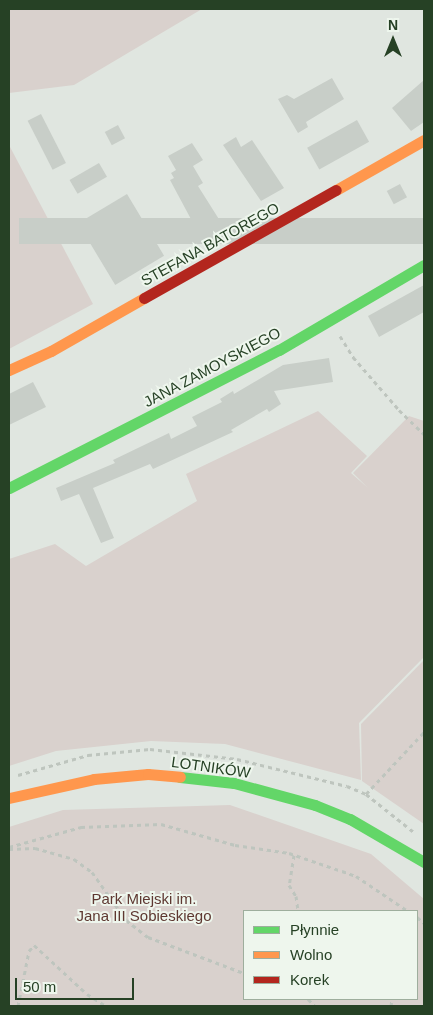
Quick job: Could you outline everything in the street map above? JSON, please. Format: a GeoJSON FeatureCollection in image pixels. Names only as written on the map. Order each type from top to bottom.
{"type":"FeatureCollection","features":[{"type":"Feature","properties":{"kind":"street","name":"STEFANA BATOREGO"},"geometry":{"type":"LineString","coordinates":[[9,370],[51,351],[424,140]]}},
{"type":"Feature","properties":{"kind":"street","name":"JANA ZAMOYSKIEGO"},"geometry":{"type":"LineString","coordinates":[[9,488],[279,350],[424,265]]}},
{"type":"Feature","properties":{"kind":"street","name":"LOTNIKÓW"},"geometry":{"type":"LineString","coordinates":[[9,798],[94,779],[148,774],[234,783],[315,805],[350,819],[424,862]]}},
{"type":"Feature","properties":{"kind":"path"},"geometry":{"type":"LineString","coordinates":[[330,320],[353,357],[399,410],[424,434]]}},
{"type":"Feature","properties":{"kind":"path"},"geometry":{"type":"LineString","coordinates":[[366,794],[424,732]]}},
{"type":"Feature","properties":{"kind":"path"},"geometry":{"type":"LineString","coordinates":[[9,848],[81,827],[147,823],[294,855],[356,876],[407,910]]}},
{"type":"Feature","properties":{"kind":"path"},"geometry":{"type":"LineString","coordinates":[[9,848],[34,848],[74,859],[92,872],[126,920],[148,937],[243,973]]}},
{"type":"Feature","properties":{"kind":"path"},"geometry":{"type":"LineString","coordinates":[[294,855],[289,886],[296,896],[298,910]]}},
{"type":"Feature","properties":{"kind":"path"},"geometry":{"type":"LineString","coordinates":[[18,1006],[29,951],[34,944],[87,994],[106,1006]]}},
{"type":"Feature","properties":{"kind":"green space"},"geometry":{"type":"Polygon","coordinates":[[[9,9],[202,9],[74,85],[9,93],[9,9]]]}},
{"type":"Feature","properties":{"kind":"green space"},"geometry":{"type":"Polygon","coordinates":[[[9,145],[93,304],[9,349],[9,145]]]}},
{"type":"Feature","properties":{"kind":"green space"},"geometry":{"type":"Polygon","coordinates":[[[318,411],[367,456],[351,473],[368,488],[353,473],[409,416],[424,421],[424,657],[359,723],[361,780],[225,744],[151,741],[56,751],[9,766],[9,559],[55,544],[86,566],[197,501],[186,474],[318,411]]]}},
{"type":"Feature","properties":{"kind":"green space"},"geometry":{"type":"Polygon","coordinates":[[[424,660],[424,824],[362,781],[361,724],[424,660]]]}},
{"type":"Feature","properties":{"kind":"green space","name":"Park Miejski im. Jana III Sobieskiego"},"geometry":{"type":"Polygon","coordinates":[[[230,805],[371,854],[424,899],[424,1006],[9,1006],[9,827],[63,810],[230,805]]]}},
{"type":"Feature","properties":{"kind":"building"},"geometry":{"type":"Polygon","coordinates":[[[332,78],[344,99],[306,122],[308,127],[298,133],[278,99],[287,95],[294,99],[332,78]]]}},
{"type":"Feature","properties":{"kind":"building"},"geometry":{"type":"Polygon","coordinates":[[[424,80],[424,122],[411,131],[392,108],[424,80]]]}},
{"type":"Feature","properties":{"kind":"building"},"geometry":{"type":"Polygon","coordinates":[[[41,114],[66,163],[53,170],[28,121],[41,114]]]}},
{"type":"Feature","properties":{"kind":"building"},"geometry":{"type":"Polygon","coordinates":[[[357,120],[369,142],[319,169],[307,148],[357,120]]]}},
{"type":"Feature","properties":{"kind":"building"},"geometry":{"type":"Polygon","coordinates":[[[118,125],[125,138],[112,145],[105,132],[118,125]]]}},
{"type":"Feature","properties":{"kind":"building"},"geometry":{"type":"Polygon","coordinates":[[[236,137],[241,147],[252,140],[284,188],[261,201],[223,145],[236,137]]]}},
{"type":"Feature","properties":{"kind":"building"},"geometry":{"type":"Polygon","coordinates":[[[192,143],[203,160],[193,166],[203,183],[198,186],[222,224],[200,236],[170,180],[174,178],[171,173],[176,170],[168,156],[192,143]]]}},
{"type":"Feature","properties":{"kind":"building"},"geometry":{"type":"Polygon","coordinates":[[[99,163],[107,177],[78,194],[70,180],[99,163]]]}},
{"type":"Feature","properties":{"kind":"building"},"geometry":{"type":"Polygon","coordinates":[[[400,184],[407,197],[394,204],[387,191],[400,184]]]}},
{"type":"Feature","properties":{"kind":"building"},"geometry":{"type":"Polygon","coordinates":[[[127,194],[164,256],[115,285],[78,223],[127,194]]]}},
{"type":"Feature","properties":{"kind":"building"},"geometry":{"type":"Polygon","coordinates":[[[19,218],[424,218],[424,244],[19,244],[19,218]]]}},
{"type":"Feature","properties":{"kind":"building"},"geometry":{"type":"Polygon","coordinates":[[[424,285],[424,312],[379,337],[368,316],[424,285]]]}},
{"type":"Feature","properties":{"kind":"building"},"geometry":{"type":"Polygon","coordinates":[[[329,358],[333,382],[274,391],[281,404],[269,412],[267,409],[231,430],[233,432],[153,469],[150,464],[93,488],[114,538],[101,543],[79,494],[61,501],[56,488],[115,463],[113,460],[169,433],[171,439],[197,426],[192,417],[222,402],[220,399],[233,391],[234,394],[283,365],[329,358]]]}},
{"type":"Feature","properties":{"kind":"building"},"geometry":{"type":"Polygon","coordinates":[[[33,382],[46,407],[9,425],[9,394],[33,382]]]}},
{"type":"Feature","properties":{"kind":"traffic: fast"},"geometry":{"type":"LineString","coordinates":[[9,488],[279,350],[424,265]]}},
{"type":"Feature","properties":{"kind":"traffic: fast"},"geometry":{"type":"LineString","coordinates":[[180,777],[234,783],[315,805],[350,819],[424,862]]}},
{"type":"Feature","properties":{"kind":"traffic: slow"},"geometry":{"type":"LineString","coordinates":[[336,190],[424,140]]}},
{"type":"Feature","properties":{"kind":"traffic: slow"},"geometry":{"type":"LineString","coordinates":[[9,370],[51,351],[144,298]]}},
{"type":"Feature","properties":{"kind":"traffic: slow"},"geometry":{"type":"LineString","coordinates":[[9,798],[94,779],[148,774],[180,777]]}},
{"type":"Feature","properties":{"kind":"traffic: jam"},"geometry":{"type":"LineString","coordinates":[[144,298],[336,190]]}}]}
